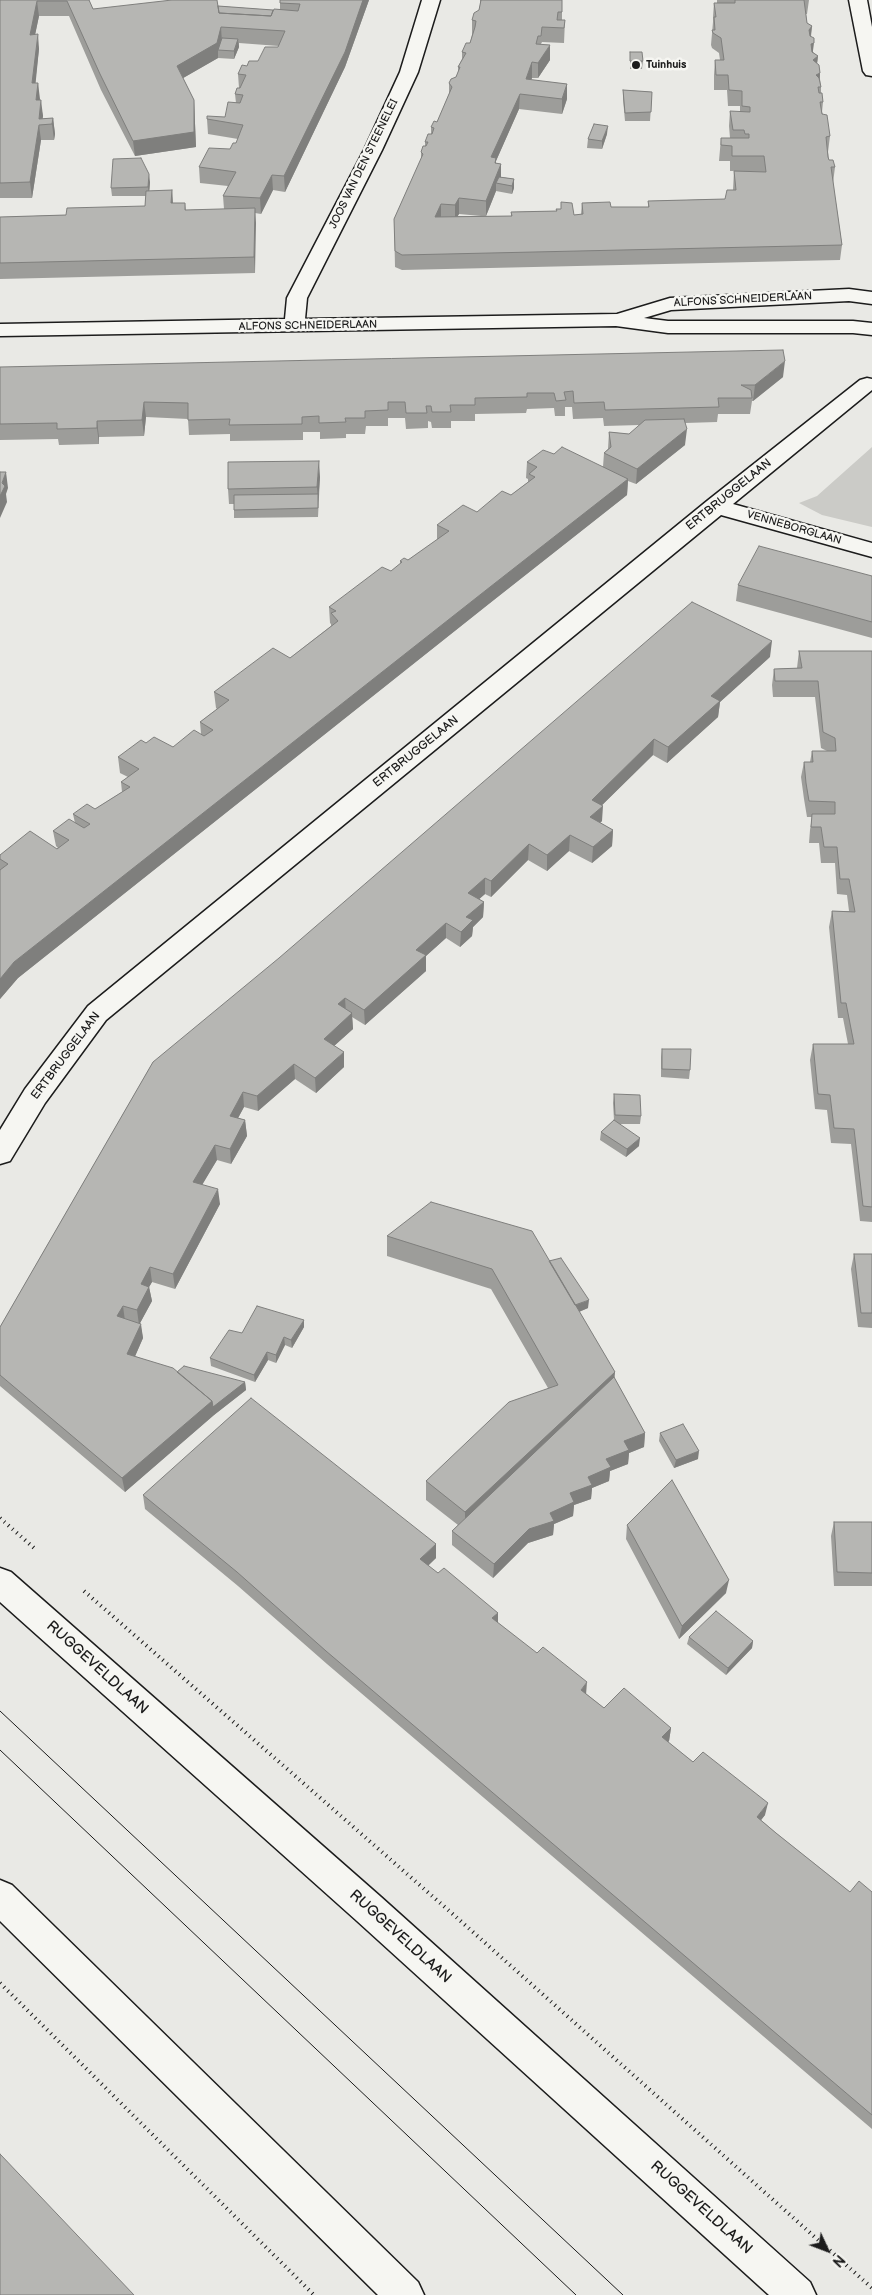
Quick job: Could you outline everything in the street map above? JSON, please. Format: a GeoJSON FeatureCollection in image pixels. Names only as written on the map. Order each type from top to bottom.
{"type":"FeatureCollection","features":[{"type":"Feature","properties":{"kind":"street","name":"JOOS VAN DEN STEENELEI"},"geometry":{"type":"LineString","coordinates":[[294,326],[297,298],[373,150],[409,72],[431,0]]}},
{"type":"Feature","properties":{"kind":"street"},"geometry":{"type":"LineString","coordinates":[[858,0],[872,71]]}},
{"type":"Feature","properties":{"kind":"street","name":"ALFONS SCHNEIDERLAAN"},"geometry":{"type":"LineString","coordinates":[[616,320],[670,304],[849,295],[872,298]]}},
{"type":"Feature","properties":{"kind":"street","name":"ALFONS SCHNEIDERLAAN"},"geometry":{"type":"LineString","coordinates":[[0,330],[616,320],[668,327],[852,327],[872,329]]}},
{"type":"Feature","properties":{"kind":"street","name":"ERTBRUGGELAAN"},"geometry":{"type":"LineString","coordinates":[[0,1153],[35,1096],[97,1013],[715,506],[867,384]]}},
{"type":"Feature","properties":{"kind":"street","name":"VENNEBORGLAAN"},"geometry":{"type":"LineString","coordinates":[[715,506],[872,550]]}},
{"type":"Feature","properties":{"kind":"street","name":"RUGGEVELDLAAN"},"geometry":{"type":"LineString","coordinates":[[0,1582],[369,1909],[797,2295]]}},
{"type":"Feature","properties":{"kind":"street"},"geometry":{"type":"LineString","coordinates":[[0,1897],[405,2295]]}},
{"type":"Feature","properties":{"kind":"path"},"geometry":{"type":"LineString","coordinates":[[0,1518],[37,1551]]}},
{"type":"Feature","properties":{"kind":"path"},"geometry":{"type":"LineString","coordinates":[[82,1590],[448,1909],[872,2288]]}},
{"type":"Feature","properties":{"kind":"path"},"geometry":{"type":"LineString","coordinates":[[0,1983],[314,2295]]}},
{"type":"Feature","properties":{"kind":"shaded area"},"geometry":{"type":"Polygon","coordinates":[[[872,447],[872,527],[822,515],[799,503],[817,496],[872,447]]]}},
{"type":"Feature","properties":{"kind":"building"},"geometry":{"type":"Polygon","coordinates":[[[0,0],[89,0],[93,9],[172,0],[217,0],[219,13],[271,16],[274,9],[298,11],[300,4],[280,3],[280,0],[363,0],[345,52],[284,176],[272,175],[260,198],[223,196],[236,172],[199,167],[209,148],[230,149],[233,143],[236,143],[243,125],[207,119],[207,116],[225,117],[228,102],[240,103],[243,95],[235,94],[246,75],[238,74],[242,65],[247,66],[249,61],[258,61],[265,47],[278,47],[285,31],[221,27],[217,43],[177,66],[194,100],[194,132],[133,141],[67,1],[37,1],[30,35],[38,34],[32,83],[38,83],[36,100],[41,100],[39,119],[53,118],[52,124],[39,125],[30,182],[0,183],[0,0]]]}},
{"type":"Feature","properties":{"kind":"building"},"geometry":{"type":"Polygon","coordinates":[[[481,0],[562,0],[562,12],[558,12],[557,20],[565,20],[564,28],[542,27],[541,36],[538,36],[536,44],[550,45],[538,63],[532,62],[526,79],[567,84],[562,99],[520,94],[491,157],[496,158],[495,163],[501,164],[486,201],[459,198],[455,205],[441,204],[435,217],[512,216],[511,212],[557,211],[556,209],[561,209],[561,202],[572,203],[574,215],[583,214],[582,203],[610,202],[611,207],[649,207],[648,201],[725,199],[727,190],[736,190],[734,171],[766,172],[764,156],[732,156],[732,146],[721,145],[721,138],[749,138],[749,134],[745,134],[744,130],[733,130],[730,111],[750,112],[750,107],[742,106],[742,91],[729,90],[728,75],[716,75],[715,60],[724,60],[721,38],[713,33],[712,30],[715,30],[714,17],[716,17],[714,3],[735,3],[735,0],[804,0],[807,23],[812,26],[809,30],[810,36],[814,38],[814,43],[811,44],[812,52],[818,56],[813,60],[819,65],[820,73],[816,75],[819,78],[821,87],[818,87],[819,93],[822,93],[823,102],[820,102],[822,114],[827,115],[830,136],[826,137],[828,157],[829,160],[833,160],[835,167],[831,167],[842,245],[402,255],[395,251],[394,219],[423,154],[421,152],[423,146],[426,146],[428,142],[425,142],[428,134],[432,134],[434,128],[431,127],[434,121],[437,122],[452,87],[449,83],[451,79],[456,77],[460,67],[458,67],[466,53],[462,52],[466,43],[470,43],[476,21],[472,20],[474,13],[479,10],[481,0]]]}},
{"type":"Feature","properties":{"kind":"building"},"geometry":{"type":"Polygon","coordinates":[[[218,6],[273,10],[271,16],[219,13],[218,6]]]}},
{"type":"Feature","properties":{"kind":"building"},"geometry":{"type":"Polygon","coordinates":[[[222,38],[238,39],[234,51],[218,50],[222,38]]]}},
{"type":"Feature","properties":{"kind":"building"},"geometry":{"type":"Polygon","coordinates":[[[630,52],[642,52],[643,61],[630,61],[630,52]]]}},
{"type":"Feature","properties":{"kind":"building"},"geometry":{"type":"Polygon","coordinates":[[[623,90],[652,92],[651,112],[625,113],[623,90]]]}},
{"type":"Feature","properties":{"kind":"building"},"geometry":{"type":"Polygon","coordinates":[[[594,124],[608,126],[602,141],[588,139],[594,124]]]}},
{"type":"Feature","properties":{"kind":"building"},"geometry":{"type":"Polygon","coordinates":[[[141,158],[149,174],[148,187],[111,188],[113,159],[141,158]]]}},
{"type":"Feature","properties":{"kind":"building"},"geometry":{"type":"Polygon","coordinates":[[[499,177],[514,179],[512,186],[496,183],[499,177]]]}},
{"type":"Feature","properties":{"kind":"building"},"geometry":{"type":"Polygon","coordinates":[[[172,190],[171,203],[185,203],[185,210],[255,208],[254,257],[0,263],[0,217],[66,215],[67,208],[145,206],[146,191],[172,190]]]}},
{"type":"Feature","properties":{"kind":"building"},"geometry":{"type":"Polygon","coordinates":[[[783,350],[785,361],[755,385],[741,385],[751,390],[752,398],[718,398],[719,407],[605,410],[604,402],[574,403],[573,391],[564,392],[566,400],[556,401],[554,393],[527,393],[527,397],[475,398],[475,405],[450,405],[451,412],[432,412],[431,406],[426,406],[427,413],[406,413],[405,402],[388,402],[388,410],[365,411],[365,418],[345,418],[346,422],[319,423],[319,416],[302,417],[302,424],[229,425],[230,419],[188,420],[188,403],[144,402],[142,420],[97,421],[97,428],[57,429],[57,423],[0,424],[0,367],[783,350]]]}},
{"type":"Feature","properties":{"kind":"building"},"geometry":{"type":"Polygon","coordinates":[[[684,419],[687,429],[637,469],[604,453],[611,447],[609,432],[629,434],[645,420],[684,419]]]}},
{"type":"Feature","properties":{"kind":"building"},"geometry":{"type":"Polygon","coordinates":[[[562,447],[628,479],[14,962],[0,979],[0,870],[8,864],[0,859],[0,855],[30,831],[57,849],[69,840],[53,831],[69,819],[84,828],[90,824],[73,814],[87,804],[95,809],[130,787],[121,782],[139,769],[118,757],[141,740],[146,743],[154,737],[173,747],[194,730],[204,736],[213,730],[200,722],[229,700],[214,692],[273,648],[290,658],[338,621],[331,613],[336,611],[329,607],[382,567],[391,571],[404,558],[408,560],[449,531],[437,525],[463,505],[477,512],[502,491],[511,495],[535,477],[529,474],[537,467],[527,462],[543,450],[554,454],[562,447]]]}},
{"type":"Feature","properties":{"kind":"building"},"geometry":{"type":"Polygon","coordinates":[[[319,461],[317,487],[228,489],[228,462],[319,461]]]}},
{"type":"Feature","properties":{"kind":"building"},"geometry":{"type":"Polygon","coordinates":[[[0,472],[6,472],[2,483],[5,486],[0,496],[0,472]]]}},
{"type":"Feature","properties":{"kind":"building"},"geometry":{"type":"Polygon","coordinates":[[[318,494],[318,508],[234,510],[234,495],[318,494]]]}},
{"type":"Feature","properties":{"kind":"building"},"geometry":{"type":"Polygon","coordinates":[[[759,546],[872,576],[872,622],[738,585],[759,546]]]}},
{"type":"Feature","properties":{"kind":"building"},"geometry":{"type":"Polygon","coordinates":[[[692,602],[772,641],[711,696],[720,701],[668,747],[654,739],[592,800],[603,806],[590,817],[613,830],[593,847],[570,835],[547,855],[529,844],[491,881],[485,878],[468,893],[484,902],[466,917],[473,920],[461,932],[446,923],[416,950],[426,955],[364,1010],[345,998],[338,1004],[352,1013],[324,1039],[344,1052],[315,1078],[294,1064],[257,1096],[243,1092],[230,1116],[245,1120],[230,1149],[215,1145],[193,1182],[218,1189],[173,1274],[150,1267],[141,1284],[149,1287],[137,1310],[123,1306],[117,1316],[141,1324],[127,1354],[173,1368],[212,1401],[122,1478],[0,1375],[0,1327],[153,1062],[279,958],[692,602]]]}},
{"type":"Feature","properties":{"kind":"building"},"geometry":{"type":"Polygon","coordinates":[[[799,651],[872,651],[872,1207],[863,1206],[854,1129],[834,1128],[830,1095],[818,1094],[813,1044],[854,1044],[846,1003],[841,1003],[832,911],[855,912],[849,879],[840,879],[837,847],[824,847],[821,827],[811,827],[812,814],[835,814],[835,802],[809,801],[806,783],[804,762],[813,762],[812,751],[836,751],[835,738],[823,732],[818,681],[775,681],[774,669],[802,668],[799,651]]]}},
{"type":"Feature","properties":{"kind":"building"},"geometry":{"type":"Polygon","coordinates":[[[662,1049],[691,1049],[690,1070],[662,1069],[662,1049]]]}},
{"type":"Feature","properties":{"kind":"building"},"geometry":{"type":"Polygon","coordinates":[[[614,1094],[640,1095],[641,1116],[615,1115],[614,1094]]]}},
{"type":"Feature","properties":{"kind":"building"},"geometry":{"type":"Polygon","coordinates":[[[614,1120],[640,1138],[627,1149],[601,1132],[614,1120]]]}},
{"type":"Feature","properties":{"kind":"building"},"geometry":{"type":"Polygon","coordinates":[[[431,1202],[532,1231],[615,1372],[465,1512],[426,1481],[509,1402],[558,1385],[492,1269],[387,1236],[431,1202]]]}},
{"type":"Feature","properties":{"kind":"building"},"geometry":{"type":"Polygon","coordinates":[[[854,1254],[872,1254],[872,1313],[861,1313],[854,1254]]]}},
{"type":"Feature","properties":{"kind":"building"},"geometry":{"type":"Polygon","coordinates":[[[561,1258],[589,1300],[575,1305],[549,1261],[561,1258]]]}},
{"type":"Feature","properties":{"kind":"building"},"geometry":{"type":"Polygon","coordinates":[[[257,1306],[304,1320],[291,1340],[284,1337],[276,1355],[267,1352],[254,1375],[210,1358],[229,1330],[242,1333],[257,1306]]]}},
{"type":"Feature","properties":{"kind":"building"},"geometry":{"type":"Polygon","coordinates":[[[184,1366],[245,1382],[213,1407],[212,1401],[177,1372],[184,1366]]]}},
{"type":"Feature","properties":{"kind":"building"},"geometry":{"type":"Polygon","coordinates":[[[614,1377],[645,1433],[624,1441],[629,1450],[606,1459],[611,1467],[588,1477],[592,1485],[570,1493],[574,1502],[550,1513],[554,1521],[529,1529],[494,1564],[452,1531],[614,1377]]]}},
{"type":"Feature","properties":{"kind":"building"},"geometry":{"type":"Polygon","coordinates":[[[251,1398],[436,1544],[420,1559],[438,1573],[444,1568],[498,1613],[492,1618],[537,1653],[543,1647],[587,1682],[581,1690],[604,1708],[624,1688],[671,1728],[662,1737],[693,1762],[703,1752],[768,1803],[757,1817],[776,1833],[850,1892],[859,1881],[872,1892],[872,2115],[326,1651],[237,1572],[143,1495],[251,1398]]]}},
{"type":"Feature","properties":{"kind":"building"},"geometry":{"type":"Polygon","coordinates":[[[683,1424],[699,1451],[676,1460],[660,1433],[683,1424]]]}},
{"type":"Feature","properties":{"kind":"building"},"geometry":{"type":"Polygon","coordinates":[[[672,1480],[729,1580],[682,1626],[627,1525],[672,1480]]]}},
{"type":"Feature","properties":{"kind":"building"},"geometry":{"type":"Polygon","coordinates":[[[834,1522],[872,1522],[872,1573],[837,1572],[834,1522]]]}},
{"type":"Feature","properties":{"kind":"building"},"geometry":{"type":"Polygon","coordinates":[[[716,1611],[753,1641],[728,1668],[689,1637],[716,1611]]]}},
{"type":"Feature","properties":{"kind":"building"},"geometry":{"type":"Polygon","coordinates":[[[0,2154],[134,2295],[0,2295],[0,2154]]]}},
{"type":"Feature","properties":{"kind":"tram line"},"geometry":{"type":"LineString","coordinates":[[0,1711],[623,2295]]}},
{"type":"Feature","properties":{"kind":"tram line"},"geometry":{"type":"LineString","coordinates":[[0,1750],[576,2295]]}},
{"type":"Feature","properties":{"kind":"place","name":"Tuinhuis"},"geometry":{"type":"Point","coordinates":[636,65]}}]}
